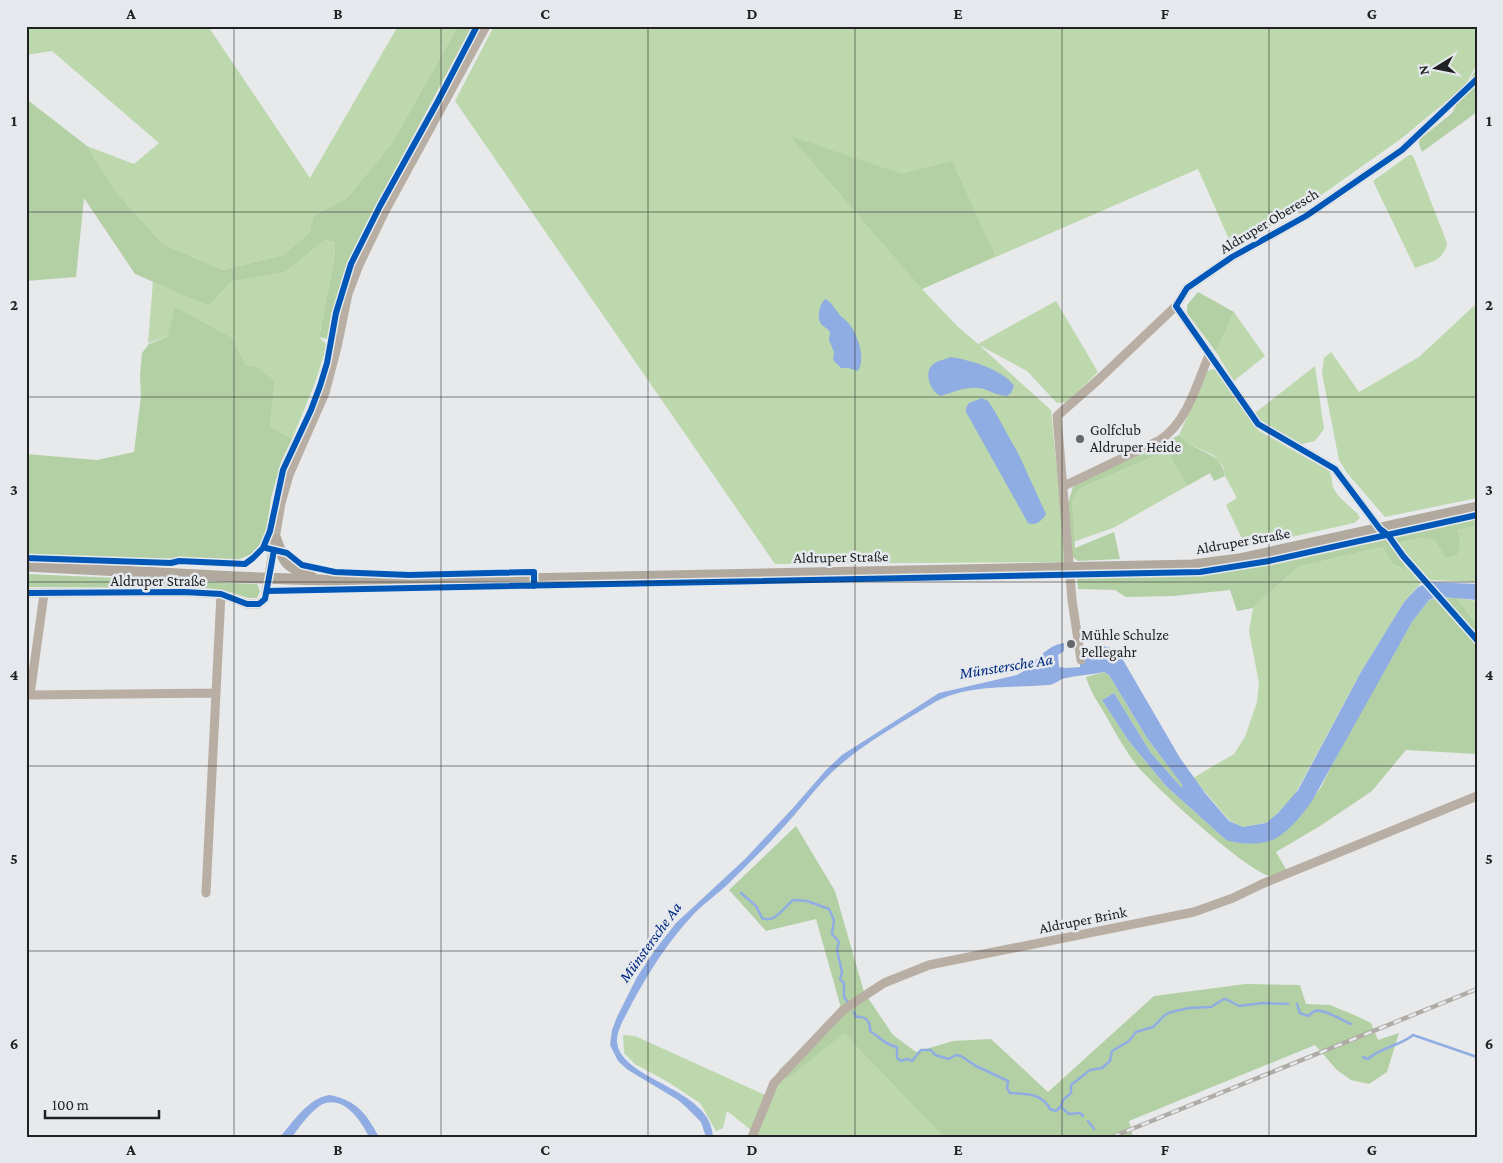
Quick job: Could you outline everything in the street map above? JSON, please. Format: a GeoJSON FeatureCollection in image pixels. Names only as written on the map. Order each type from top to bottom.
{"type":"FeatureCollection","features":[{"type":"Feature","properties":{"kind":"main road","name":"Aldruper Straße"},"geometry":{"type":"LineString","coordinates":[[269,578],[379,582],[1193,565],[1217,563],[1477,507]]}},
{"type":"Feature","properties":{"kind":"main road"},"geometry":{"type":"LineString","coordinates":[[276,539],[283,560],[288,566],[318,580]]}},
{"type":"Feature","properties":{"kind":"main road"},"geometry":{"type":"LineString","coordinates":[[26,566],[269,578]]}},
{"type":"Feature","properties":{"kind":"street"},"geometry":{"type":"LineString","coordinates":[[269,578],[281,503],[289,474],[325,394],[348,294],[359,265],[385,211],[486,26]]}},
{"type":"Feature","properties":{"kind":"street","name":"Aldruper Oberesch"},"geometry":{"type":"LineString","coordinates":[[1081,660],[1072,600],[1057,416],[1176,306],[1187,288],[1232,257],[1306,216],[1402,150],[1477,79]]}},
{"type":"Feature","properties":{"kind":"street"},"geometry":{"type":"LineString","coordinates":[[1176,306],[1258,424],[1334,469],[1380,528]]}},
{"type":"Feature","properties":{"kind":"street"},"geometry":{"type":"LineString","coordinates":[[1064,486],[1169,434],[1189,403],[1210,355]]}},
{"type":"Feature","properties":{"kind":"street","name":"Aldruper Straße"},"geometry":{"type":"LineString","coordinates":[[26,592],[44,594],[184,592],[221,594],[247,604],[259,604],[265,599],[269,578]]}},
{"type":"Feature","properties":{"kind":"street"},"geometry":{"type":"LineString","coordinates":[[44,594],[30,695],[216,694]]}},
{"type":"Feature","properties":{"kind":"street","name":"Aldruper Straße"},"geometry":{"type":"LineString","coordinates":[[206,893],[221,594]]}},
{"type":"Feature","properties":{"kind":"street","name":"Aldruper Brink"},"geometry":{"type":"LineString","coordinates":[[752,1137],[774,1083],[843,1010],[884,983],[929,966],[1194,912],[1233,898],[1262,884],[1477,796]]}},
{"type":"Feature","properties":{"kind":"green space"},"geometry":{"type":"Polygon","coordinates":[[[26,26],[213,26],[210,29],[310,178],[398,26],[458,26],[392,143],[347,198],[313,216],[310,232],[283,255],[223,270],[163,244],[117,193],[87,146],[134,164],[159,143],[52,51],[26,55],[26,26]]]}},
{"type":"Feature","properties":{"kind":"green space"},"geometry":{"type":"Polygon","coordinates":[[[458,26],[472,26],[362,232],[342,279],[328,339],[319,337],[335,256],[334,242],[325,240],[285,272],[231,282],[209,306],[135,274],[84,198],[76,277],[26,281],[26,104],[29,101],[87,146],[117,193],[163,244],[223,270],[283,255],[310,232],[313,216],[347,198],[392,143],[458,26]]]}},
{"type":"Feature","properties":{"kind":"green space"},"geometry":{"type":"Polygon","coordinates":[[[494,26],[1477,26],[1477,64],[1465,86],[1402,138],[1313,201],[1236,247],[1232,246],[1198,169],[922,289],[956,325],[978,344],[1056,301],[1098,372],[1067,402],[1057,403],[1027,371],[979,345],[1051,410],[1066,562],[775,564],[455,101],[494,26]]]}},
{"type":"Feature","properties":{"kind":"green space"},"geometry":{"type":"Polygon","coordinates":[[[1477,67],[1477,112],[1422,152],[1419,144],[1420,139],[1452,113],[1477,67]]]}},
{"type":"Feature","properties":{"kind":"green space"},"geometry":{"type":"Polygon","coordinates":[[[790,136],[902,174],[952,161],[995,256],[922,289],[790,136]]]}},
{"type":"Feature","properties":{"kind":"green space"},"geometry":{"type":"Polygon","coordinates":[[[1409,155],[1412,155],[1414,158],[1447,243],[1440,257],[1415,268],[1373,181],[1409,155]]]}},
{"type":"Feature","properties":{"kind":"green space"},"geometry":{"type":"Polygon","coordinates":[[[325,240],[334,242],[335,256],[319,337],[327,345],[315,383],[292,439],[270,426],[275,382],[258,367],[246,365],[232,338],[167,337],[148,343],[153,281],[209,306],[231,282],[285,272],[325,240]]]}},
{"type":"Feature","properties":{"kind":"green space"},"geometry":{"type":"Polygon","coordinates":[[[1198,292],[1234,312],[1216,352],[1187,313],[1187,305],[1198,292]]]}},
{"type":"Feature","properties":{"kind":"green space"},"geometry":{"type":"Polygon","coordinates":[[[1477,303],[1477,498],[1385,517],[1347,473],[1339,460],[1322,373],[1324,358],[1331,352],[1359,392],[1419,357],[1477,303]]]}},
{"type":"Feature","properties":{"kind":"green space"},"geometry":{"type":"Polygon","coordinates":[[[175,307],[232,338],[246,365],[258,367],[275,382],[270,426],[292,439],[281,462],[271,498],[267,527],[261,543],[252,554],[237,560],[143,559],[26,554],[26,454],[97,460],[134,452],[141,396],[142,353],[149,344],[167,337],[175,307]]]}},
{"type":"Feature","properties":{"kind":"green space"},"geometry":{"type":"Polygon","coordinates":[[[1234,312],[1265,356],[1234,381],[1216,352],[1234,312]]]}},
{"type":"Feature","properties":{"kind":"green space"},"geometry":{"type":"Polygon","coordinates":[[[1315,366],[1324,429],[1315,441],[1302,444],[1261,421],[1255,413],[1315,366]]]}},
{"type":"Feature","properties":{"kind":"green space"},"geometry":{"type":"Polygon","coordinates":[[[1211,369],[1215,370],[1259,431],[1329,471],[1335,491],[1360,518],[1354,523],[1246,547],[1226,505],[1237,498],[1225,476],[1223,466],[1213,455],[1189,444],[1179,435],[1207,372],[1211,369]]]}},
{"type":"Feature","properties":{"kind":"green space"},"geometry":{"type":"Polygon","coordinates":[[[1179,435],[1190,444],[1213,456],[1223,469],[1225,476],[1214,481],[1210,473],[1187,486],[1167,451],[1080,488],[1072,501],[1075,548],[1114,532],[1120,559],[1078,561],[1071,556],[1067,506],[1074,484],[1179,435]]]}},
{"type":"Feature","properties":{"kind":"green space"},"geometry":{"type":"Polygon","coordinates":[[[1167,451],[1187,486],[1113,528],[1073,542],[1072,501],[1080,488],[1167,451]]]}},
{"type":"Feature","properties":{"kind":"green space"},"geometry":{"type":"Polygon","coordinates":[[[1477,518],[1477,526],[1457,530],[1460,541],[1457,555],[1445,558],[1435,540],[1422,538],[1397,543],[1404,553],[1404,570],[1393,564],[1382,547],[1298,567],[1253,608],[1237,611],[1230,590],[1174,596],[1126,597],[1115,590],[1078,589],[1077,578],[1201,575],[1271,563],[1477,518]]]}},
{"type":"Feature","properties":{"kind":"green space"},"geometry":{"type":"Polygon","coordinates":[[[1477,526],[1477,582],[1434,580],[1422,582],[1404,602],[1361,672],[1294,796],[1266,823],[1243,827],[1230,821],[1193,778],[1234,754],[1245,737],[1257,702],[1259,683],[1249,631],[1253,608],[1298,567],[1382,547],[1393,564],[1403,570],[1404,553],[1397,543],[1422,538],[1435,540],[1445,558],[1457,530],[1477,526]]]}},
{"type":"Feature","properties":{"kind":"green space"},"geometry":{"type":"Polygon","coordinates":[[[26,574],[257,584],[260,591],[257,598],[248,598],[208,588],[26,587],[26,574]]]}},
{"type":"Feature","properties":{"kind":"green space"},"geometry":{"type":"Polygon","coordinates":[[[1443,597],[1457,598],[1477,625],[1477,754],[1406,750],[1372,791],[1320,826],[1276,852],[1287,871],[1275,876],[1261,872],[1224,846],[1179,807],[1144,773],[1119,739],[1094,696],[1086,677],[1104,672],[1109,675],[1147,738],[1183,786],[1182,788],[1151,753],[1114,693],[1102,700],[1128,740],[1166,786],[1226,840],[1269,841],[1298,819],[1321,787],[1346,738],[1412,622],[1429,600],[1443,597]]]}},
{"type":"Feature","properties":{"kind":"green space"},"geometry":{"type":"Polygon","coordinates":[[[1457,598],[1477,601],[1477,625],[1457,598]]]}},
{"type":"Feature","properties":{"kind":"green space"},"geometry":{"type":"Polygon","coordinates":[[[796,826],[835,891],[864,992],[893,1035],[916,1052],[953,1041],[991,1039],[1048,1092],[1154,996],[1246,984],[1300,985],[1306,1004],[1330,1005],[1371,1023],[1378,1040],[1399,1033],[1387,1072],[1369,1084],[1351,1080],[1337,1070],[1315,1045],[1129,1121],[1133,1137],[944,1137],[844,1033],[786,1080],[779,1070],[845,1006],[841,1008],[816,919],[766,931],[729,890],[796,826]]]}},
{"type":"Feature","properties":{"kind":"green space"},"geometry":{"type":"Polygon","coordinates":[[[844,1032],[945,1137],[754,1137],[775,1085],[783,1076],[786,1080],[844,1032]]]}},
{"type":"Feature","properties":{"kind":"green space"},"geometry":{"type":"Polygon","coordinates":[[[623,1035],[635,1036],[765,1095],[751,1130],[727,1111],[723,1128],[716,1131],[700,1103],[668,1082],[635,1064],[624,1053],[623,1035]]]}},
{"type":"Feature","properties":{"kind":"water"},"geometry":{"type":"Polygon","coordinates":[[[825,299],[849,323],[856,335],[861,354],[858,371],[841,368],[833,360],[834,352],[829,340],[830,332],[821,324],[819,318],[820,307],[825,299]]]}},
{"type":"Feature","properties":{"kind":"water"},"geometry":{"type":"Polygon","coordinates":[[[950,357],[966,360],[994,370],[1009,380],[1014,386],[1011,393],[1004,396],[984,389],[973,388],[962,389],[941,396],[937,394],[929,381],[929,371],[931,366],[938,361],[950,357]]]}},
{"type":"Feature","properties":{"kind":"water"},"geometry":{"type":"Polygon","coordinates":[[[982,398],[988,401],[994,410],[1019,455],[1046,514],[1041,521],[1028,523],[966,412],[969,403],[982,398]]]}},
{"type":"Feature","properties":{"kind":"water"},"geometry":{"type":"Polygon","coordinates":[[[1430,582],[1477,584],[1477,600],[1443,597],[1429,600],[1412,622],[1312,801],[1287,830],[1275,839],[1264,842],[1247,844],[1226,840],[1166,786],[1128,740],[1102,700],[1114,693],[1151,753],[1181,787],[1183,786],[1147,738],[1109,675],[1104,672],[1075,676],[1050,685],[990,688],[962,692],[935,702],[874,739],[832,772],[766,846],[683,926],[638,991],[617,1037],[622,1055],[634,1066],[698,1107],[709,1120],[713,1137],[706,1137],[701,1122],[678,1100],[628,1070],[618,1061],[610,1045],[612,1030],[617,1017],[637,977],[676,923],[745,859],[842,755],[939,693],[1017,675],[1050,648],[1064,643],[1064,651],[1058,655],[1059,667],[1066,668],[1080,667],[1080,663],[1096,649],[1103,646],[1111,648],[1119,653],[1180,758],[1205,793],[1229,821],[1243,827],[1266,823],[1278,813],[1298,790],[1361,672],[1404,602],[1418,587],[1430,582]]]}},
{"type":"Feature","properties":{"kind":"water"},"geometry":{"type":"Polygon","coordinates":[[[330,1095],[347,1101],[360,1109],[370,1121],[379,1137],[369,1137],[361,1123],[342,1105],[326,1103],[318,1107],[307,1117],[292,1137],[280,1137],[308,1105],[330,1095]]]}},
{"type":"Feature","properties":{"kind":"waterway"},"geometry":{"type":"LineString","coordinates":[[741,893],[756,906],[762,918],[767,919],[775,917],[793,900],[807,901],[829,909],[834,920],[832,934],[839,942],[837,950],[842,972],[840,979],[844,983],[844,997],[847,1001]]}},
{"type":"Feature","properties":{"kind":"waterway"},"geometry":{"type":"LineString","coordinates":[[854,1012],[856,1017],[863,1017],[867,1020],[870,1025],[870,1031],[897,1047],[897,1058],[901,1061],[907,1059],[912,1061],[921,1050],[931,1050],[935,1055],[949,1059],[956,1055],[961,1056],[976,1066],[1008,1081],[1007,1088],[1010,1093],[1033,1095],[1047,1104],[1050,1109],[1056,1111],[1061,1106],[1063,1100],[1071,1093],[1071,1085],[1090,1070],[1102,1068],[1110,1061],[1112,1051],[1129,1041],[1136,1032],[1153,1027],[1165,1015],[1171,1012],[1189,1008],[1211,1007],[1226,999],[1239,1006],[1263,1003],[1288,1004]]}},
{"type":"Feature","properties":{"kind":"waterway"},"geometry":{"type":"LineString","coordinates":[[1297,1004],[1300,1013],[1308,1016],[1314,1011],[1323,1011],[1351,1024]]}},
{"type":"Feature","properties":{"kind":"waterway"},"geometry":{"type":"LineString","coordinates":[[1363,1057],[1368,1059],[1413,1035],[1477,1057]]}},
{"type":"Feature","properties":{"kind":"waterway"},"geometry":{"type":"LineString","coordinates":[[1061,1107],[1069,1114],[1080,1113],[1083,1116]]}},
{"type":"Feature","properties":{"kind":"waterway"},"geometry":{"type":"LineString","coordinates":[[1088,1121],[1094,1129]]}},
{"type":"Feature","properties":{"kind":"railway"},"geometry":{"type":"LineString","coordinates":[[1112,1137],[1477,989]]}},
{"type":"Feature","properties":{"kind":"cycle path"},"geometry":{"type":"LineString","coordinates":[[26,558],[245,564],[263,548],[270,531],[283,470],[320,386],[327,363],[336,313],[351,264],[380,206],[477,26]]}},
{"type":"Feature","properties":{"kind":"cycle path"},"geometry":{"type":"LineString","coordinates":[[1477,79],[1402,150],[1306,216],[1232,257],[1187,288],[1176,306],[1258,424],[1335,469],[1380,529],[1388,535],[1403,556],[1477,640]]}},
{"type":"Feature","properties":{"kind":"cycle path"},"geometry":{"type":"LineString","coordinates":[[267,591],[1200,572],[1269,561],[1477,515]]}},
{"type":"Feature","properties":{"kind":"cycle path"},"geometry":{"type":"LineString","coordinates":[[266,548],[287,553],[302,565],[335,572],[409,575],[534,572],[534,586]]}},
{"type":"Feature","properties":{"kind":"cycle path"},"geometry":{"type":"LineString","coordinates":[[26,593],[184,592],[221,594],[247,604],[259,604],[265,599],[274,550]]}},
{"type":"Feature","properties":{"kind":"place","name":"Golfclub Aldruper Heide"},"geometry":{"type":"Point","coordinates":[1080,439]}},
{"type":"Feature","properties":{"kind":"place","name":"Mühle Schulze Pellegahr"},"geometry":{"type":"Point","coordinates":[1071,644]}},
{"type":"Feature","properties":{"kind":"water label","name":"Münstersche Aa"},"geometry":{"type":"Point","coordinates":[1006,666]}},
{"type":"Feature","properties":{"kind":"water label","name":"Münstersche Aa"},"geometry":{"type":"Point","coordinates":[650,942]}}]}
